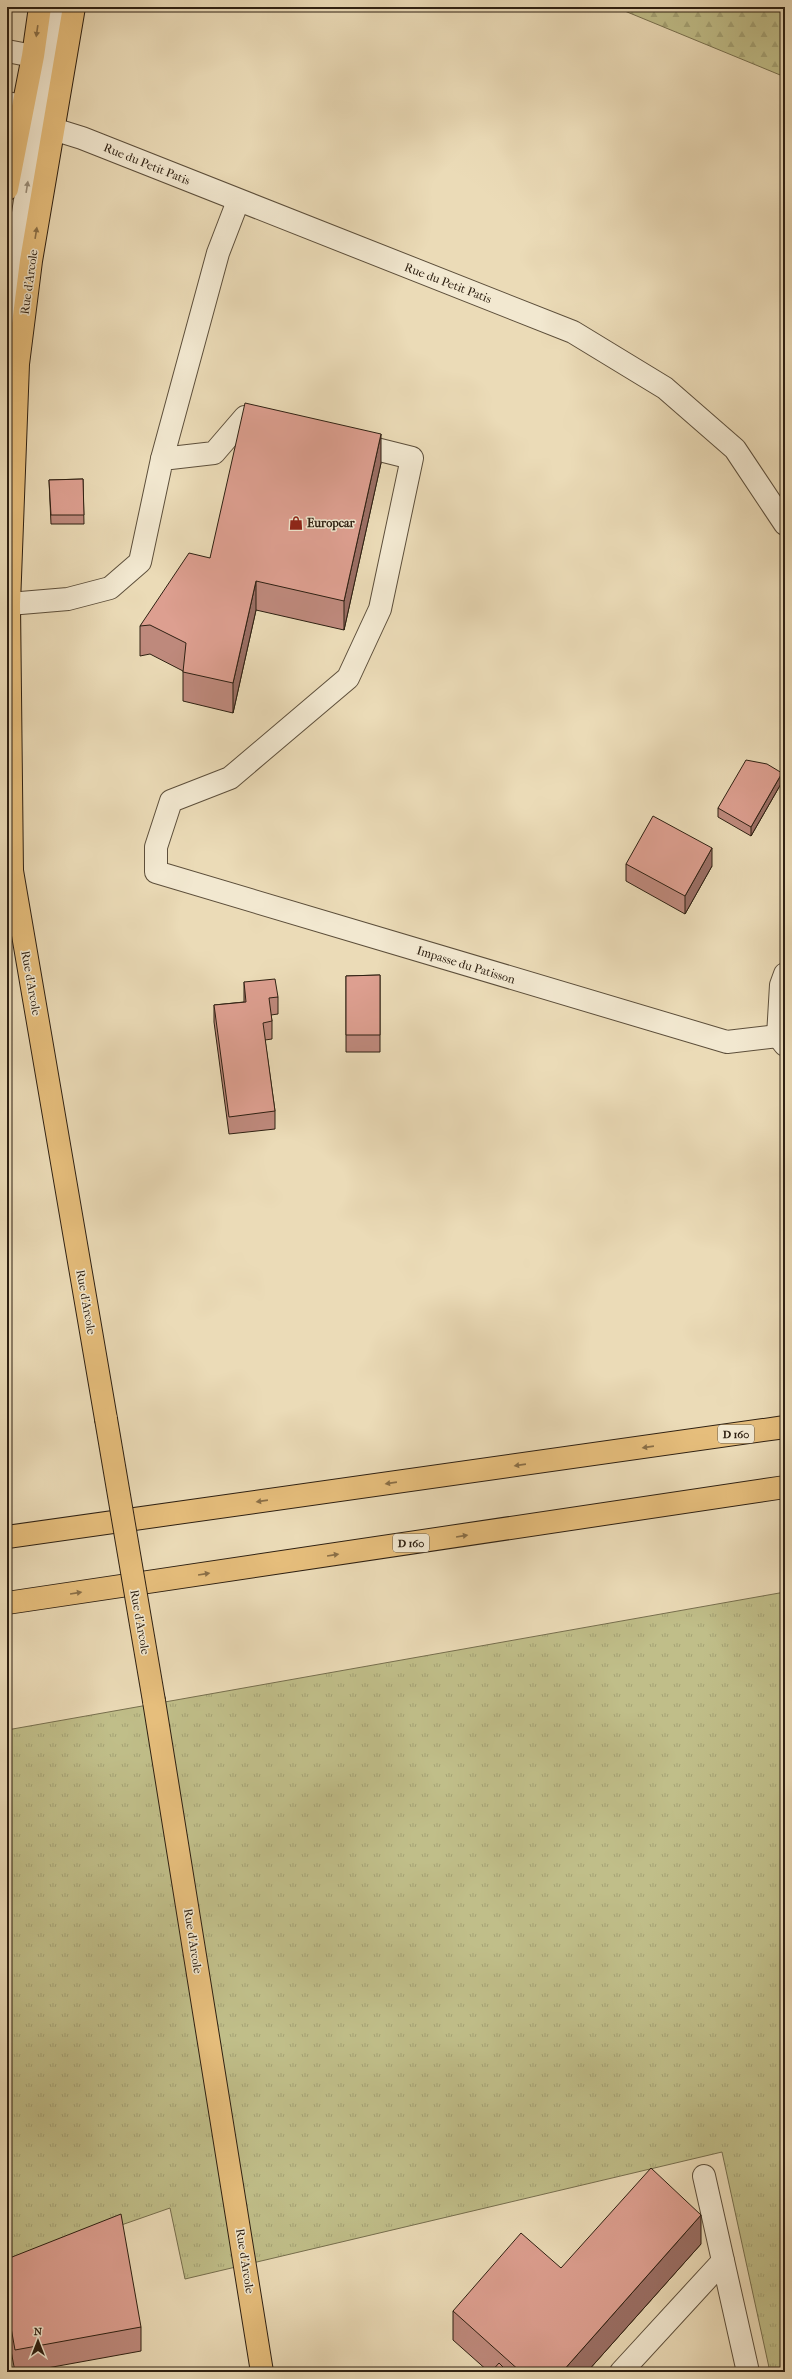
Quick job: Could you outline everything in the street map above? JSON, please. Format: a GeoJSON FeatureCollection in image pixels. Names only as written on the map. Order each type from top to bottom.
{"type":"FeatureCollection","features":[{"type":"Feature","properties":{"kind":"main road"},"geometry":{"type":"LineString","coordinates":[[7,189],[15,105],[34,56],[40,7]]}},
{"type":"Feature","properties":{"kind":"main road","name":"Rue d'Arcole"},"geometry":{"type":"LineString","coordinates":[[12,872],[9,729],[9,604],[18,364],[45,126],[74,7]]}},
{"type":"Feature","properties":{"kind":"main road","name":"Rue d'Arcole"},"geometry":{"type":"LineString","coordinates":[[7,840],[154,1701],[262,2372]]}},
{"type":"Feature","properties":{"kind":"main road","name":"D 160"},"geometry":{"type":"LineString","coordinates":[[7,1537],[785,1427]]}},
{"type":"Feature","properties":{"kind":"main road","name":"D 160"},"geometry":{"type":"LineString","coordinates":[[7,1603],[785,1487]]}},
{"type":"Feature","properties":{"kind":"main road","name":"D 160"},"geometry":{"type":"LineString","coordinates":[[7,1528],[39,1532]]}},
{"type":"Feature","properties":{"kind":"main road"},"geometry":{"type":"LineString","coordinates":[[7,1615],[37,1599]]}},
{"type":"Feature","properties":{"kind":"street"},"geometry":{"type":"LineString","coordinates":[[45,126],[49,58],[58,16],[57,7]]}},
{"type":"Feature","properties":{"kind":"street"},"geometry":{"type":"LineString","coordinates":[[7,51],[34,56],[45,126]]}},
{"type":"Feature","properties":{"kind":"street"},"geometry":{"type":"LineString","coordinates":[[15,105],[45,126]]}},
{"type":"Feature","properties":{"kind":"street","name":"Rue du Petit Patis"},"geometry":{"type":"LineString","coordinates":[[45,126],[82,138],[238,201],[573,332],[665,388],[735,450],[785,524]]}},
{"type":"Feature","properties":{"kind":"street"},"geometry":{"type":"LineString","coordinates":[[9,604],[68,599],[110,588],[140,562],[162,460],[218,253],[238,201]]}},
{"type":"Feature","properties":{"kind":"street"},"geometry":{"type":"LineString","coordinates":[[162,460],[214,453],[244,417],[290,428]]}},
{"type":"Feature","properties":{"kind":"street","name":"Impasse du Patisson"},"geometry":{"type":"LineString","coordinates":[[336,440],[412,458],[380,609],[348,678],[230,778],[172,801],[156,847],[156,872],[727,1042],[781,1041]]}},
{"type":"Feature","properties":{"kind":"street"},"geometry":{"type":"LineString","coordinates":[[781,1041],[781,985],[785,974]]}},
{"type":"Feature","properties":{"kind":"street"},"geometry":{"type":"LineString","coordinates":[[704,2176],[748,2372]]}},
{"type":"Feature","properties":{"kind":"street"},"geometry":{"type":"LineString","coordinates":[[621,2372],[723,2261]]}},
{"type":"Feature","properties":{"kind":"green space"},"geometry":{"type":"Polygon","coordinates":[[[615,7],[785,7],[785,77],[615,7]]]}},
{"type":"Feature","properties":{"kind":"green space"},"geometry":{"type":"Polygon","coordinates":[[[785,1592],[785,2372],[770,2372],[722,2152],[185,2279],[170,2208],[7,2265],[7,1730],[785,1592]]]}},
{"type":"Feature","properties":{"kind":"building","name":"Europcar"},"geometry":{"type":"Polygon","coordinates":[[[245,403],[381,434],[344,601],[256,581],[233,683],[183,672],[186,643],[150,625],[140,626],[189,553],[210,558],[245,403]]]}},
{"type":"Feature","properties":{"kind":"building"},"geometry":{"type":"Polygon","coordinates":[[[83,479],[84,515],[51,515],[49,480],[83,479]]]}},
{"type":"Feature","properties":{"kind":"building"},"geometry":{"type":"Polygon","coordinates":[[[746,760],[767,764],[782,773],[751,827],[718,808],[746,760]]]}},
{"type":"Feature","properties":{"kind":"building"},"geometry":{"type":"Polygon","coordinates":[[[653,816],[712,848],[685,896],[626,864],[653,816]]]}},
{"type":"Feature","properties":{"kind":"building"},"geometry":{"type":"Polygon","coordinates":[[[380,975],[380,1035],[346,1035],[346,976],[380,975]]]}},
{"type":"Feature","properties":{"kind":"building"},"geometry":{"type":"Polygon","coordinates":[[[275,979],[278,997],[269,998],[272,1021],[263,1023],[275,1111],[229,1117],[214,1005],[246,1002],[244,982],[275,979]]]}},
{"type":"Feature","properties":{"kind":"building"},"geometry":{"type":"Polygon","coordinates":[[[651,2168],[701,2215],[562,2372],[521,2372],[453,2311],[521,2233],[561,2268],[651,2168]]]}},
{"type":"Feature","properties":{"kind":"building"},"geometry":{"type":"Polygon","coordinates":[[[121,2214],[141,2327],[15,2350],[7,2305],[7,2259],[121,2214]]]}},
{"type":"Feature","properties":{"kind":"building"},"geometry":{"type":"Polygon","coordinates":[[[499,2363],[508,2372],[491,2372],[499,2363]]]}},
{"type":"Feature","properties":{"kind":"place","name":"Europcar"},"geometry":{"type":"Point","coordinates":[296,523]}}]}
